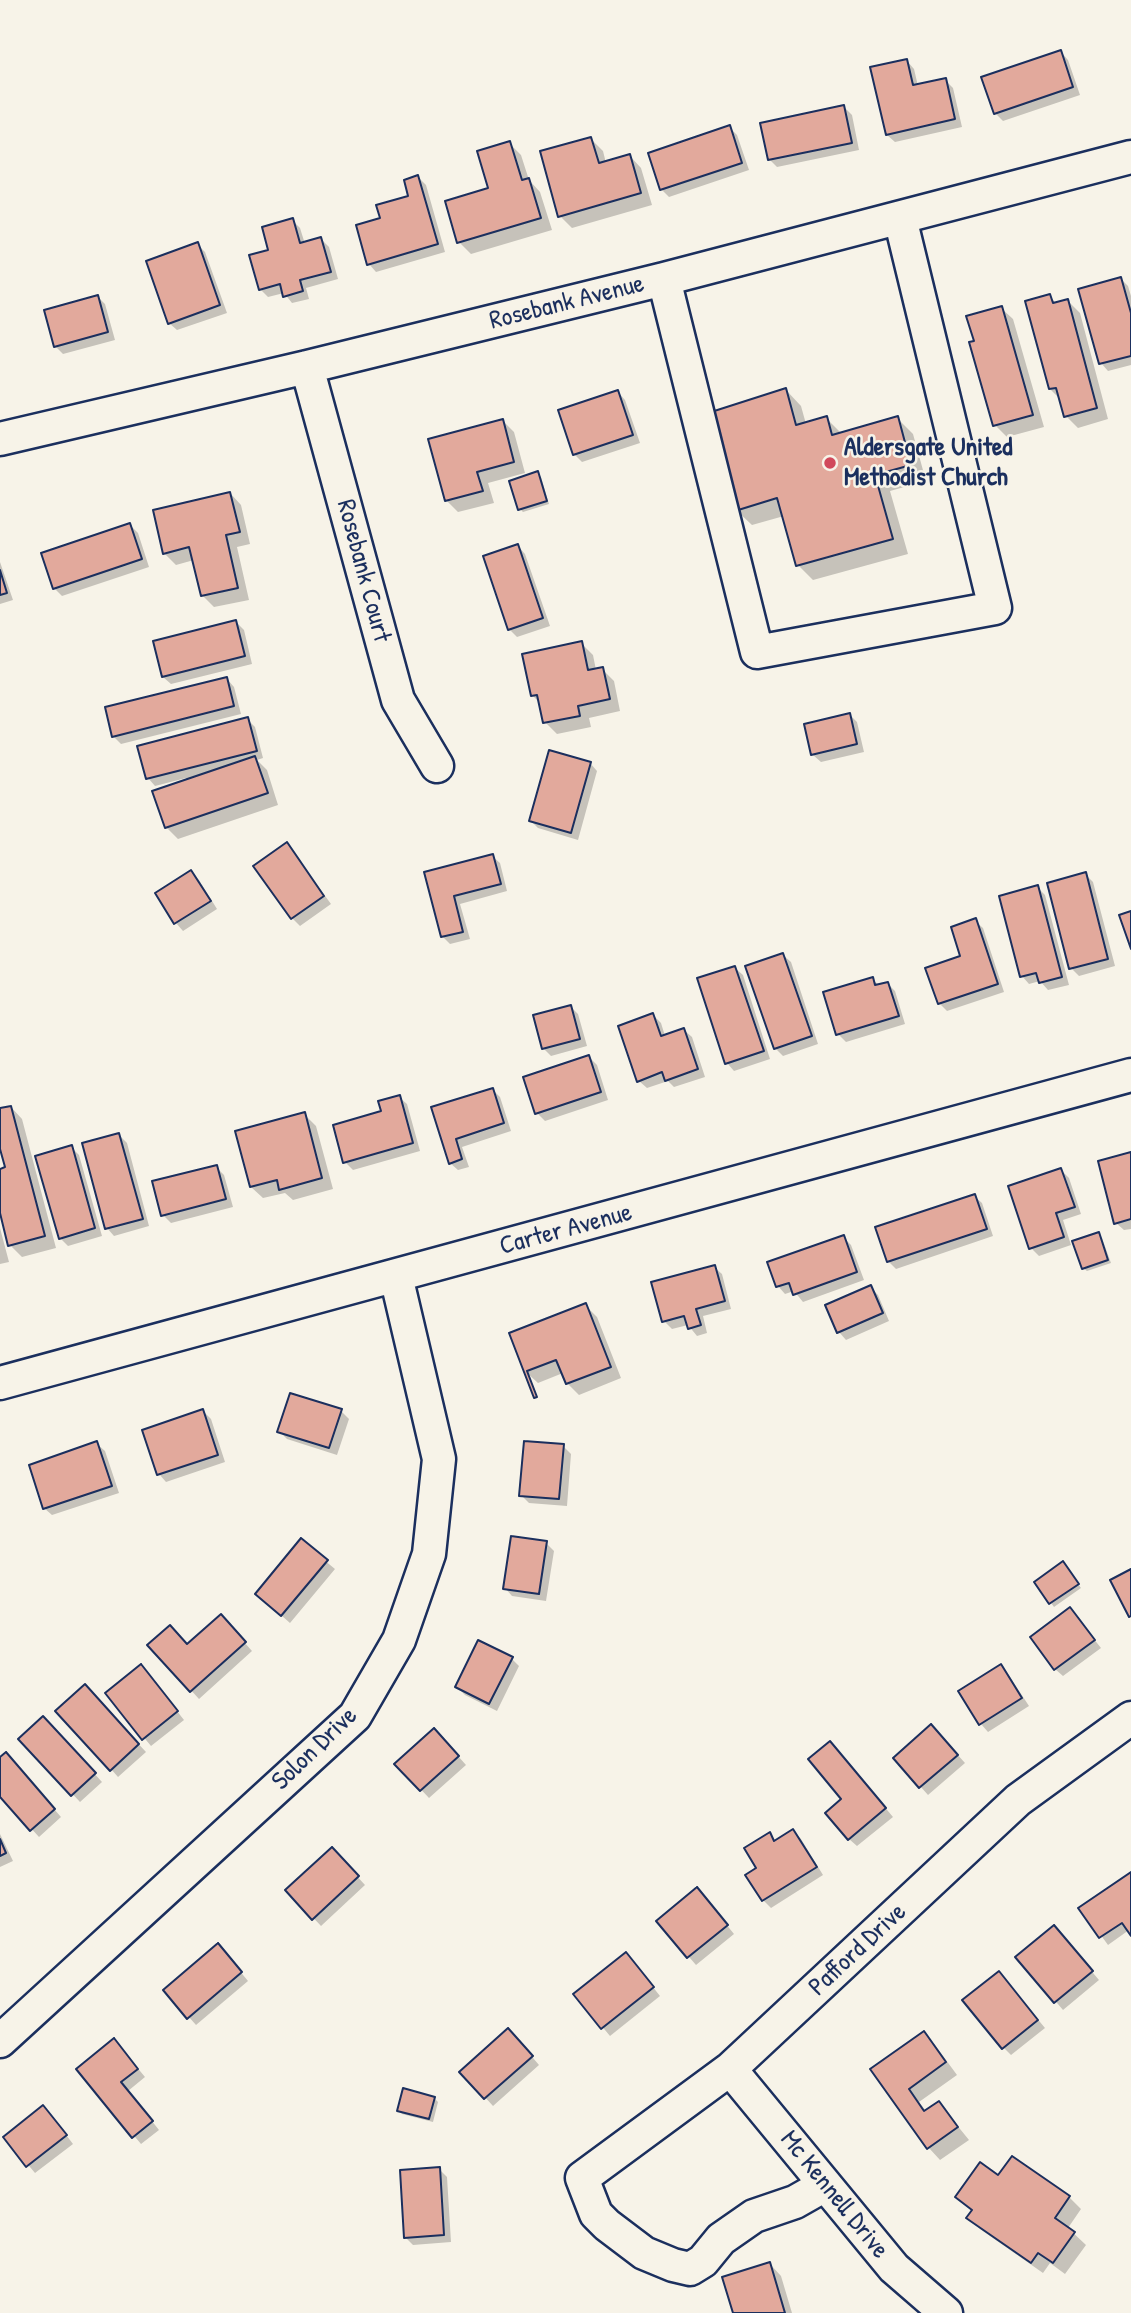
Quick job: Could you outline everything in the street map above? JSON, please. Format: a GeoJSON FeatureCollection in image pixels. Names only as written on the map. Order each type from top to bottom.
{"type":"FeatureCollection","features":[{"type":"Feature","properties":{"kind":"street","name":"Rosebank Avenue"},"geometry":{"type":"LineString","coordinates":[[0,439],[664,279],[1131,157]]}},
{"type":"Feature","properties":{"kind":"street"},"geometry":{"type":"LineString","coordinates":[[664,279],[757,652],[995,608],[900,218]]}},
{"type":"Feature","properties":{"kind":"street","name":"Rosebank Court"},"geometry":{"type":"LineString","coordinates":[[307,367],[398,700],[437,766]]}},
{"type":"Feature","properties":{"kind":"street","name":"Carter Avenue"},"geometry":{"type":"LineString","coordinates":[[0,1383],[1131,1075]]}},
{"type":"Feature","properties":{"kind":"street","name":"Solon Drive"},"geometry":{"type":"LineString","coordinates":[[0,2041],[355,1716],[399,1640],[429,1554],[439,1459],[396,1276]]}},
{"type":"Feature","properties":{"kind":"street","name":"Pafford Drive"},"geometry":{"type":"LineString","coordinates":[[825,2185],[795,2202],[754,2216],[722,2239],[703,2261],[690,2269],[645,2253],[607,2225],[596,2214],[582,2178],[730,2069],[1018,1800],[1131,1718]]}},
{"type":"Feature","properties":{"kind":"street","name":"Mc Kennell Drive"},"geometry":{"type":"LineString","coordinates":[[730,2069],[894,2268],[946,2313]]}},
{"type":"Feature","properties":{"kind":"building"},"geometry":{"type":"Polygon","coordinates":[[[1061,50],[1073,87],[994,114],[981,77],[1061,50]]]}},
{"type":"Feature","properties":{"kind":"building"},"geometry":{"type":"Polygon","coordinates":[[[907,59],[913,85],[946,78],[955,119],[886,135],[870,67],[907,59]]]}},
{"type":"Feature","properties":{"kind":"building"},"geometry":{"type":"Polygon","coordinates":[[[844,105],[852,143],[768,160],[760,123],[844,105]]]}},
{"type":"Feature","properties":{"kind":"building"},"geometry":{"type":"Polygon","coordinates":[[[730,125],[742,163],[660,190],[648,153],[730,125]]]}},
{"type":"Feature","properties":{"kind":"building"},"geometry":{"type":"Polygon","coordinates":[[[591,137],[599,163],[630,154],[641,193],[558,217],[540,151],[591,137]]]}},
{"type":"Feature","properties":{"kind":"building"},"geometry":{"type":"Polygon","coordinates":[[[510,141],[522,180],[529,178],[541,218],[457,243],[445,201],[488,188],[477,151],[510,141]]]}},
{"type":"Feature","properties":{"kind":"building"},"geometry":{"type":"Polygon","coordinates":[[[418,175],[438,244],[367,265],[356,225],[380,218],[376,205],[408,196],[404,180],[418,175]]]}},
{"type":"Feature","properties":{"kind":"building"},"geometry":{"type":"Polygon","coordinates":[[[293,218],[300,243],[321,237],[331,272],[300,280],[303,291],[283,297],[280,284],[259,290],[249,255],[268,250],[262,227],[293,218]]]}},
{"type":"Feature","properties":{"kind":"building"},"geometry":{"type":"Polygon","coordinates":[[[198,242],[220,305],[168,324],[146,261],[198,242]]]}},
{"type":"Feature","properties":{"kind":"building"},"geometry":{"type":"Polygon","coordinates":[[[1121,277],[1131,313],[1131,356],[1099,364],[1078,289],[1121,277]]]}},
{"type":"Feature","properties":{"kind":"building"},"geometry":{"type":"Polygon","coordinates":[[[1050,294],[1053,303],[1068,299],[1097,408],[1064,417],[1056,388],[1049,389],[1025,301],[1050,294]]]}},
{"type":"Feature","properties":{"kind":"building"},"geometry":{"type":"Polygon","coordinates":[[[98,295],[108,332],[54,347],[44,310],[98,295]]]}},
{"type":"Feature","properties":{"kind":"building"},"geometry":{"type":"Polygon","coordinates":[[[1002,306],[1033,415],[993,426],[969,342],[974,341],[966,316],[1002,306]]]}},
{"type":"Feature","properties":{"kind":"building"},"geometry":{"type":"Polygon","coordinates":[[[786,388],[796,425],[827,416],[832,435],[898,416],[911,465],[875,475],[893,539],[796,566],[777,498],[735,511],[708,413],[786,388]]]}},
{"type":"Feature","properties":{"kind":"building"},"geometry":{"type":"Polygon","coordinates":[[[618,390],[633,435],[573,455],[558,410],[618,390]]]}},
{"type":"Feature","properties":{"kind":"building"},"geometry":{"type":"Polygon","coordinates":[[[503,419],[514,462],[477,472],[483,491],[445,501],[428,439],[503,419]]]}},
{"type":"Feature","properties":{"kind":"building"},"geometry":{"type":"Polygon","coordinates":[[[538,471],[547,501],[518,510],[509,481],[538,471]]]}},
{"type":"Feature","properties":{"kind":"building"},"geometry":{"type":"Polygon","coordinates":[[[230,492],[240,532],[226,535],[238,588],[201,596],[189,547],[163,554],[153,510],[230,492]]]}},
{"type":"Feature","properties":{"kind":"building"},"geometry":{"type":"Polygon","coordinates":[[[130,523],[142,559],[53,589],[41,553],[130,523]]]}},
{"type":"Feature","properties":{"kind":"building"},"geometry":{"type":"Polygon","coordinates":[[[518,544],[543,618],[508,630],[483,556],[518,544]]]}},
{"type":"Feature","properties":{"kind":"building"},"geometry":{"type":"Polygon","coordinates":[[[0,570],[7,593],[0,595],[0,570]]]}},
{"type":"Feature","properties":{"kind":"building"},"geometry":{"type":"Polygon","coordinates":[[[236,620],[245,656],[162,677],[153,641],[236,620]]]}},
{"type":"Feature","properties":{"kind":"building"},"geometry":{"type":"Polygon","coordinates":[[[582,641],[588,670],[603,667],[610,699],[578,706],[580,716],[543,723],[537,695],[531,696],[522,654],[582,641]]]}},
{"type":"Feature","properties":{"kind":"building"},"geometry":{"type":"Polygon","coordinates":[[[227,677],[234,706],[112,737],[105,707],[227,677]]]}},
{"type":"Feature","properties":{"kind":"building"},"geometry":{"type":"Polygon","coordinates":[[[850,713],[857,744],[811,755],[804,724],[850,713]]]}},
{"type":"Feature","properties":{"kind":"building"},"geometry":{"type":"Polygon","coordinates":[[[248,717],[257,751],[146,779],[137,746],[248,717]]]}},
{"type":"Feature","properties":{"kind":"building"},"geometry":{"type":"Polygon","coordinates":[[[549,750],[591,762],[571,833],[529,821],[549,750]]]}},
{"type":"Feature","properties":{"kind":"building"},"geometry":{"type":"Polygon","coordinates":[[[255,756],[268,793],[165,828],[152,791],[255,756]]]}},
{"type":"Feature","properties":{"kind":"building"},"geometry":{"type":"Polygon","coordinates":[[[287,842],[324,896],[291,919],[253,866],[287,842]]]}},
{"type":"Feature","properties":{"kind":"building"},"geometry":{"type":"Polygon","coordinates":[[[493,854],[501,884],[454,896],[463,932],[441,937],[424,872],[493,854]]]}},
{"type":"Feature","properties":{"kind":"building"},"geometry":{"type":"Polygon","coordinates":[[[191,870],[211,901],[174,924],[155,893],[191,870]]]}},
{"type":"Feature","properties":{"kind":"building"},"geometry":{"type":"Polygon","coordinates":[[[1086,872],[1108,959],[1069,969],[1047,883],[1086,872]]]}},
{"type":"Feature","properties":{"kind":"building"},"geometry":{"type":"Polygon","coordinates":[[[1038,885],[1062,977],[1039,983],[1036,973],[1020,977],[999,896],[1038,885]]]}},
{"type":"Feature","properties":{"kind":"building"},"geometry":{"type":"Polygon","coordinates":[[[1131,911],[1131,949],[1119,915],[1131,911]]]}},
{"type":"Feature","properties":{"kind":"building"},"geometry":{"type":"Polygon","coordinates":[[[976,918],[998,984],[938,1004],[925,968],[960,956],[951,927],[976,918]]]}},
{"type":"Feature","properties":{"kind":"building"},"geometry":{"type":"Polygon","coordinates":[[[783,953],[812,1036],[774,1049],[745,966],[783,953]]]}},
{"type":"Feature","properties":{"kind":"building"},"geometry":{"type":"Polygon","coordinates":[[[735,966],[764,1051],[725,1064],[697,978],[735,966]]]}},
{"type":"Feature","properties":{"kind":"building"},"geometry":{"type":"Polygon","coordinates":[[[873,977],[875,985],[888,982],[899,1016],[836,1035],[823,992],[873,977]]]}},
{"type":"Feature","properties":{"kind":"building"},"geometry":{"type":"Polygon","coordinates":[[[571,1005],[580,1039],[542,1049],[533,1015],[571,1005]]]}},
{"type":"Feature","properties":{"kind":"building"},"geometry":{"type":"Polygon","coordinates":[[[653,1013],[661,1036],[684,1028],[698,1069],[665,1081],[662,1072],[637,1082],[618,1026],[653,1013]]]}},
{"type":"Feature","properties":{"kind":"building"},"geometry":{"type":"Polygon","coordinates":[[[589,1055],[601,1092],[535,1114],[523,1077],[589,1055]]]}},
{"type":"Feature","properties":{"kind":"building"},"geometry":{"type":"Polygon","coordinates":[[[493,1088],[504,1123],[456,1139],[462,1159],[449,1164],[431,1107],[493,1088]]]}},
{"type":"Feature","properties":{"kind":"building"},"geometry":{"type":"Polygon","coordinates":[[[400,1095],[413,1143],[343,1163],[333,1125],[381,1111],[378,1101],[400,1095]]]}},
{"type":"Feature","properties":{"kind":"building"},"geometry":{"type":"Polygon","coordinates":[[[11,1106],[45,1236],[8,1246],[0,1213],[0,1169],[5,1167],[0,1149],[0,1108],[11,1106]]]}},
{"type":"Feature","properties":{"kind":"building"},"geometry":{"type":"Polygon","coordinates":[[[305,1112],[322,1178],[279,1190],[277,1180],[250,1187],[235,1131],[305,1112]]]}},
{"type":"Feature","properties":{"kind":"building"},"geometry":{"type":"Polygon","coordinates":[[[119,1133],[143,1219],[105,1229],[82,1143],[119,1133]]]}},
{"type":"Feature","properties":{"kind":"building"},"geometry":{"type":"Polygon","coordinates":[[[72,1145],[95,1228],[59,1239],[35,1156],[72,1145]]]}},
{"type":"Feature","properties":{"kind":"building"},"geometry":{"type":"Polygon","coordinates":[[[1131,1152],[1131,1219],[1114,1224],[1098,1161],[1131,1152]]]}},
{"type":"Feature","properties":{"kind":"building"},"geometry":{"type":"Polygon","coordinates":[[[217,1165],[226,1199],[161,1216],[152,1181],[217,1165]]]}},
{"type":"Feature","properties":{"kind":"building"},"geometry":{"type":"Polygon","coordinates":[[[1061,1168],[1075,1207],[1056,1213],[1064,1237],[1029,1249],[1008,1186],[1061,1168]]]}},
{"type":"Feature","properties":{"kind":"building"},"geometry":{"type":"Polygon","coordinates":[[[975,1194],[987,1229],[887,1262],[875,1227],[975,1194]]]}},
{"type":"Feature","properties":{"kind":"building"},"geometry":{"type":"Polygon","coordinates":[[[1099,1232],[1108,1260],[1082,1269],[1072,1241],[1099,1232]]]}},
{"type":"Feature","properties":{"kind":"building"},"geometry":{"type":"Polygon","coordinates":[[[844,1235],[857,1272],[793,1295],[789,1283],[776,1287],[767,1262],[844,1235]]]}},
{"type":"Feature","properties":{"kind":"building"},"geometry":{"type":"Polygon","coordinates":[[[715,1265],[725,1301],[696,1309],[701,1325],[688,1329],[684,1316],[662,1322],[651,1282],[715,1265]]]}},
{"type":"Feature","properties":{"kind":"building"},"geometry":{"type":"Polygon","coordinates":[[[871,1285],[883,1313],[837,1333],[825,1305],[871,1285]]]}},
{"type":"Feature","properties":{"kind":"building"},"geometry":{"type":"Polygon","coordinates":[[[586,1303],[611,1367],[566,1384],[556,1360],[527,1371],[537,1397],[534,1398],[509,1333],[586,1303]]]}},
{"type":"Feature","properties":{"kind":"building"},"geometry":{"type":"Polygon","coordinates":[[[290,1393],[342,1409],[329,1448],[277,1432],[290,1393]]]}},
{"type":"Feature","properties":{"kind":"building"},"geometry":{"type":"Polygon","coordinates":[[[203,1409],[218,1455],[157,1475],[142,1430],[203,1409]]]}},
{"type":"Feature","properties":{"kind":"building"},"geometry":{"type":"Polygon","coordinates":[[[97,1441],[112,1486],[43,1509],[29,1465],[97,1441]]]}},
{"type":"Feature","properties":{"kind":"building"},"geometry":{"type":"Polygon","coordinates":[[[524,1441],[564,1444],[559,1499],[519,1496],[524,1441]]]}},
{"type":"Feature","properties":{"kind":"building"},"geometry":{"type":"Polygon","coordinates":[[[511,1536],[547,1541],[539,1594],[503,1589],[511,1536]]]}},
{"type":"Feature","properties":{"kind":"building"},"geometry":{"type":"Polygon","coordinates":[[[301,1538],[328,1560],[281,1616],[255,1594],[301,1538]]]}},
{"type":"Feature","properties":{"kind":"building"},"geometry":{"type":"Polygon","coordinates":[[[1063,1561],[1079,1584],[1049,1604],[1034,1582],[1063,1561]]]}},
{"type":"Feature","properties":{"kind":"building"},"geometry":{"type":"Polygon","coordinates":[[[1131,1569],[1131,1616],[1129,1617],[1110,1580],[1131,1569]]]}},
{"type":"Feature","properties":{"kind":"building"},"geometry":{"type":"Polygon","coordinates":[[[1070,1607],[1095,1640],[1054,1670],[1030,1637],[1070,1607]]]}},
{"type":"Feature","properties":{"kind":"building"},"geometry":{"type":"Polygon","coordinates":[[[221,1614],[246,1642],[190,1692],[147,1645],[170,1625],[187,1644],[221,1614]]]}},
{"type":"Feature","properties":{"kind":"building"},"geometry":{"type":"Polygon","coordinates":[[[478,1640],[513,1657],[489,1704],[455,1687],[478,1640]]]}},
{"type":"Feature","properties":{"kind":"building"},"geometry":{"type":"Polygon","coordinates":[[[141,1664],[178,1711],[142,1740],[105,1693],[141,1664]]]}},
{"type":"Feature","properties":{"kind":"building"},"geometry":{"type":"Polygon","coordinates":[[[1001,1664],[1022,1698],[979,1725],[958,1691],[1001,1664]]]}},
{"type":"Feature","properties":{"kind":"building"},"geometry":{"type":"Polygon","coordinates":[[[85,1684],[139,1744],[110,1771],[55,1711],[85,1684]]]}},
{"type":"Feature","properties":{"kind":"building"},"geometry":{"type":"Polygon","coordinates":[[[43,1716],[96,1773],[71,1796],[18,1739],[43,1716]]]}},
{"type":"Feature","properties":{"kind":"building"},"geometry":{"type":"Polygon","coordinates":[[[931,1724],[958,1755],[919,1788],[893,1758],[931,1724]]]}},
{"type":"Feature","properties":{"kind":"building"},"geometry":{"type":"Polygon","coordinates":[[[434,1728],[459,1756],[420,1791],[394,1764],[434,1728]]]}},
{"type":"Feature","properties":{"kind":"building"},"geometry":{"type":"Polygon","coordinates":[[[830,1741],[886,1808],[848,1840],[825,1813],[841,1799],[808,1759],[830,1741]]]}},
{"type":"Feature","properties":{"kind":"building"},"geometry":{"type":"Polygon","coordinates":[[[6,1752],[55,1809],[30,1831],[0,1797],[0,1757],[6,1752]]]}},
{"type":"Feature","properties":{"kind":"building"},"geometry":{"type":"Polygon","coordinates":[[[793,1829],[817,1867],[762,1901],[745,1875],[756,1868],[744,1848],[770,1832],[774,1841],[793,1829]]]}},
{"type":"Feature","properties":{"kind":"building"},"geometry":{"type":"Polygon","coordinates":[[[0,1839],[6,1853],[0,1856],[0,1839]]]}},
{"type":"Feature","properties":{"kind":"building"},"geometry":{"type":"Polygon","coordinates":[[[332,1847],[359,1876],[312,1920],[285,1890],[332,1847]]]}},
{"type":"Feature","properties":{"kind":"building"},"geometry":{"type":"Polygon","coordinates":[[[1131,1872],[1131,1936],[1122,1923],[1099,1938],[1078,1908],[1131,1872]]]}},
{"type":"Feature","properties":{"kind":"building"},"geometry":{"type":"Polygon","coordinates":[[[697,1887],[728,1925],[687,1958],[656,1921],[697,1887]]]}},
{"type":"Feature","properties":{"kind":"building"},"geometry":{"type":"Polygon","coordinates":[[[1054,1925],[1093,1971],[1054,2003],[1015,1957],[1054,1925]]]}},
{"type":"Feature","properties":{"kind":"building"},"geometry":{"type":"Polygon","coordinates":[[[218,1943],[242,1972],[187,2019],[163,1990],[218,1943]]]}},
{"type":"Feature","properties":{"kind":"building"},"geometry":{"type":"Polygon","coordinates":[[[626,1952],[654,1987],[601,2029],[573,1994],[626,1952]]]}},
{"type":"Feature","properties":{"kind":"building"},"geometry":{"type":"Polygon","coordinates":[[[999,1971],[1038,2020],[1002,2049],[962,2000],[999,1971]]]}},
{"type":"Feature","properties":{"kind":"building"},"geometry":{"type":"Polygon","coordinates":[[[508,2028],[533,2056],[484,2099],[459,2072],[508,2028]]]}},
{"type":"Feature","properties":{"kind":"building"},"geometry":{"type":"Polygon","coordinates":[[[924,2031],[946,2062],[909,2089],[924,2111],[939,2101],[958,2127],[927,2149],[870,2069],[924,2031]]]}},
{"type":"Feature","properties":{"kind":"building"},"geometry":{"type":"Polygon","coordinates":[[[114,2038],[138,2069],[121,2082],[153,2121],[132,2138],[76,2069],[114,2038]]]}},
{"type":"Feature","properties":{"kind":"building"},"geometry":{"type":"Polygon","coordinates":[[[403,2088],[435,2097],[429,2119],[397,2111],[403,2088]]]}},
{"type":"Feature","properties":{"kind":"building"},"geometry":{"type":"Polygon","coordinates":[[[43,2105],[67,2135],[26,2167],[3,2137],[43,2105]]]}},
{"type":"Feature","properties":{"kind":"building"},"geometry":{"type":"Polygon","coordinates":[[[1012,2156],[1070,2196],[1055,2218],[1075,2232],[1053,2263],[1038,2253],[1031,2263],[966,2218],[972,2210],[955,2197],[980,2162],[998,2175],[1012,2156]]]}},
{"type":"Feature","properties":{"kind":"building"},"geometry":{"type":"Polygon","coordinates":[[[440,2167],[444,2235],[404,2238],[400,2170],[440,2167]]]}},
{"type":"Feature","properties":{"kind":"building"},"geometry":{"type":"Polygon","coordinates":[[[770,2262],[785,2313],[733,2313],[722,2277],[770,2262]]]}},
{"type":"Feature","properties":{"kind":"place","name":"Aldersgate United Methodist Church"},"geometry":{"type":"Point","coordinates":[830,463]}}]}
